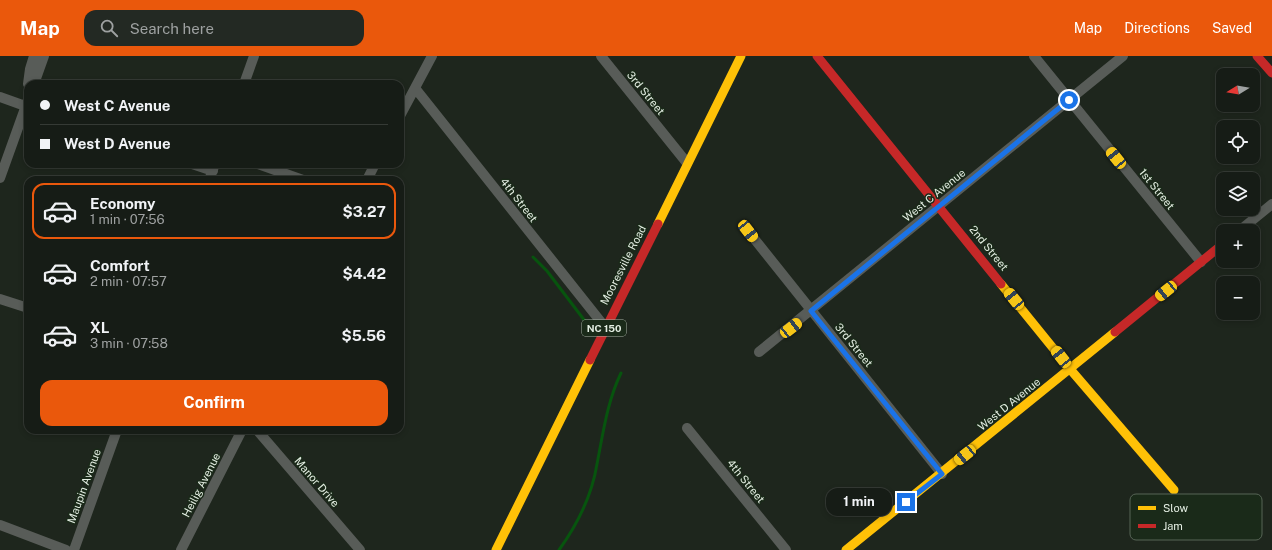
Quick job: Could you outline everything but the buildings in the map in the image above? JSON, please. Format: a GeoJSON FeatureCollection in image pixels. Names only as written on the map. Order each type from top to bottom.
{"type":"FeatureCollection","features":[{"type":"Feature","properties":{"kind":"street"},"geometry":{"type":"LineString","coordinates":[[29,80],[34,56]]}},
{"type":"Feature","properties":{"kind":"street"},"geometry":{"type":"LineString","coordinates":[[35,80],[44,56]]}},
{"type":"Feature","properties":{"kind":"street"},"geometry":{"type":"LineString","coordinates":[[245,80],[254,56]]}},
{"type":"Feature","properties":{"kind":"street"},"geometry":{"type":"LineString","coordinates":[[404,109],[432,56]]}},
{"type":"Feature","properties":{"kind":"street","name":"3rd Street"},"geometry":{"type":"LineString","coordinates":[[601,56],[687,163]]}},
{"type":"Feature","properties":{"kind":"street","name":"Mooresville Road"},"geometry":{"type":"LineString","coordinates":[[496,550],[605,327],[741,56]]}},
{"type":"Feature","properties":{"kind":"street","name":"2nd Street"},"geometry":{"type":"LineString","coordinates":[[817,56],[940,206],[1070,369],[1174,490]]}},
{"type":"Feature","properties":{"kind":"street","name":"1st Street"},"geometry":{"type":"LineString","coordinates":[[1034,56],[1201,262]]}},
{"type":"Feature","properties":{"kind":"street","name":"West C Avenue"},"geometry":{"type":"LineString","coordinates":[[759,352],[1123,56]]}},
{"type":"Feature","properties":{"kind":"street"},"geometry":{"type":"LineString","coordinates":[[1257,56],[1272,73]]}},
{"type":"Feature","properties":{"kind":"street","name":"4th Street"},"geometry":{"type":"LineString","coordinates":[[415,88],[605,327]]}},
{"type":"Feature","properties":{"kind":"street"},"geometry":{"type":"LineString","coordinates":[[0,97],[24,104]]}},
{"type":"Feature","properties":{"kind":"street"},"geometry":{"type":"LineString","coordinates":[[0,178],[24,113]]}},
{"type":"Feature","properties":{"kind":"street"},"geometry":{"type":"LineString","coordinates":[[202,168],[212,172]]}},
{"type":"Feature","properties":{"kind":"street"},"geometry":{"type":"LineString","coordinates":[[269,168],[292,176]]}},
{"type":"Feature","properties":{"kind":"street"},"geometry":{"type":"LineString","coordinates":[[1248,224],[1272,204]]}},
{"type":"Feature","properties":{"kind":"street","name":"3rd Street"},"geometry":{"type":"LineString","coordinates":[[748,231],[942,474]]}},
{"type":"Feature","properties":{"kind":"street","name":"West D Avenue"},"geometry":{"type":"LineString","coordinates":[[846,550],[942,474],[1216,250]]}},
{"type":"Feature","properties":{"kind":"street"},"geometry":{"type":"LineString","coordinates":[[0,299],[24,307]]}},
{"type":"Feature","properties":{"kind":"street","name":"4th Street"},"geometry":{"type":"LineString","coordinates":[[687,428],[786,550]]}},
{"type":"Feature","properties":{"kind":"street","name":"Maupin Avenue"},"geometry":{"type":"LineString","coordinates":[[74,550],[116,434]]}},
{"type":"Feature","properties":{"kind":"street","name":"Heilig Avenue"},"geometry":{"type":"LineString","coordinates":[[181,550],[240,434]]}},
{"type":"Feature","properties":{"kind":"street","name":"Manor Drive"},"geometry":{"type":"LineString","coordinates":[[260,434],[360,550]]}},
{"type":"Feature","properties":{"kind":"street"},"geometry":{"type":"LineString","coordinates":[[0,525],[66,550]]}},
{"type":"Feature","properties":{"kind":"waterway"},"geometry":{"type":"LineString","coordinates":[[533,257],[547,271],[591,329]]}},
{"type":"Feature","properties":{"kind":"waterway"},"geometry":{"type":"LineString","coordinates":[[559,550],[578,520],[588,498],[595,476],[612,395],[621,373]]}},
{"type":"Feature","properties":{"kind":"traffic: slow"},"geometry":{"type":"LineString","coordinates":[[658,224],[741,56]]}},
{"type":"Feature","properties":{"kind":"traffic: slow"},"geometry":{"type":"LineString","coordinates":[[1001,284],[1070,369],[1174,490]]}},
{"type":"Feature","properties":{"kind":"traffic: slow"},"geometry":{"type":"LineString","coordinates":[[846,550],[1115,332]]}},
{"type":"Feature","properties":{"kind":"traffic: slow"},"geometry":{"type":"LineString","coordinates":[[496,550],[590,360]]}},
{"type":"Feature","properties":{"kind":"traffic: jam"},"geometry":{"type":"LineString","coordinates":[[817,56],[1001,284]]}},
{"type":"Feature","properties":{"kind":"traffic: jam"},"geometry":{"type":"LineString","coordinates":[[1257,56],[1272,73]]}},
{"type":"Feature","properties":{"kind":"traffic: jam"},"geometry":{"type":"LineString","coordinates":[[590,360],[658,224]]}},
{"type":"Feature","properties":{"kind":"traffic: jam"},"geometry":{"type":"LineString","coordinates":[[1115,332],[1216,250]]}},
{"type":"Feature","properties":{"kind":"route"},"geometry":{"type":"LineString","coordinates":[[906,502],[942,474],[811,311],[1069,100]]}}]}
